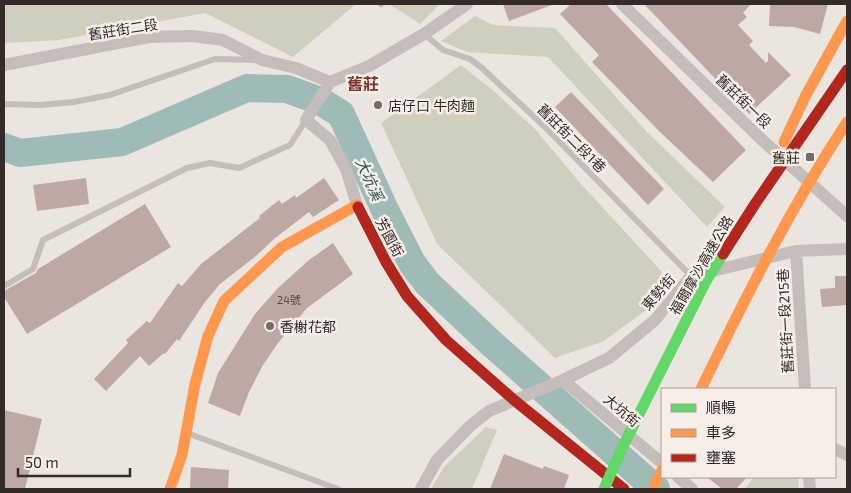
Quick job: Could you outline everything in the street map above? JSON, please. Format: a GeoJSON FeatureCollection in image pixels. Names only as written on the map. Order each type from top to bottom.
{"type":"FeatureCollection","features":[{"type":"Feature","properties":{"kind":"main road"},"geometry":{"type":"LineString","coordinates":[[755,204],[806,95],[847,21]]}},
{"type":"Feature","properties":{"kind":"main road","name":"福爾摩沙高速公路"},"geometry":{"type":"LineString","coordinates":[[604,489],[626,439],[706,281],[755,204],[847,70]]}},
{"type":"Feature","properties":{"kind":"main road"},"geometry":{"type":"LineString","coordinates":[[701,388],[730,328],[781,234],[826,153],[847,122]]}},
{"type":"Feature","properties":{"kind":"main road"},"geometry":{"type":"LineString","coordinates":[[170,489],[182,455],[195,384],[208,336],[224,301],[282,247],[356,205]]}},
{"type":"Feature","properties":{"kind":"main road","name":"芳園街"},"geometry":{"type":"LineString","coordinates":[[356,205],[386,262],[407,296],[446,340],[514,400],[622,487]]}},
{"type":"Feature","properties":{"kind":"main road"},"geometry":{"type":"LineString","coordinates":[[653,489],[661,472]]}},
{"type":"Feature","properties":{"kind":"street"},"geometry":{"type":"LineString","coordinates":[[356,205],[346,169],[330,140],[307,118],[327,86],[369,66],[424,34],[467,4]]}},
{"type":"Feature","properties":{"kind":"street","name":"舊莊街一段"},"geometry":{"type":"LineString","coordinates":[[622,4],[761,139],[846,213]]}},
{"type":"Feature","properties":{"kind":"street","name":"舊莊街二段"},"geometry":{"type":"LineString","coordinates":[[4,65],[149,38],[194,36],[223,40],[262,60],[296,68],[327,86]]}},
{"type":"Feature","properties":{"kind":"street","name":"東勢街"},"geometry":{"type":"LineString","coordinates":[[514,400],[564,380],[609,358],[655,320],[691,276],[796,251],[847,249]]}},
{"type":"Feature","properties":{"kind":"street","name":"舊莊街一段215巷"},"geometry":{"type":"LineString","coordinates":[[796,251],[804,388]]}},
{"type":"Feature","properties":{"kind":"street","name":"大坑街"},"geometry":{"type":"LineString","coordinates":[[564,380],[661,462]]}},
{"type":"Feature","properties":{"kind":"street"},"geometry":{"type":"LineString","coordinates":[[421,489],[437,460],[457,438],[489,411],[514,400]]}},
{"type":"Feature","properties":{"kind":"street"},"geometry":{"type":"LineString","coordinates":[[679,478],[692,489]]}},
{"type":"Feature","properties":{"kind":"lane","name":"舊莊街二段1巷"},"geometry":{"type":"LineString","coordinates":[[424,34],[444,50],[470,59],[482,68],[547,129],[691,276]]}},
{"type":"Feature","properties":{"kind":"lane"},"geometry":{"type":"LineString","coordinates":[[4,104],[40,105],[74,102],[110,95],[215,59],[262,60]]}},
{"type":"Feature","properties":{"kind":"lane"},"geometry":{"type":"LineString","coordinates":[[4,286],[33,269],[43,240],[187,168],[210,163],[239,168],[273,153],[290,145],[307,118]]}},
{"type":"Feature","properties":{"kind":"lane"},"geometry":{"type":"LineString","coordinates":[[186,432],[338,489]]}},
{"type":"Feature","properties":{"kind":"green space"},"geometry":{"type":"Polygon","coordinates":[[[4,4],[356,4],[293,57],[205,13],[59,40],[4,43],[4,4]]]}},
{"type":"Feature","properties":{"kind":"green space"},"geometry":{"type":"Polygon","coordinates":[[[389,4],[440,4],[420,24],[389,4]]]}},
{"type":"Feature","properties":{"kind":"green space"},"geometry":{"type":"Polygon","coordinates":[[[475,16],[493,25],[555,28],[646,131],[725,207],[707,227],[548,57],[467,52],[441,41],[475,16]]]}},
{"type":"Feature","properties":{"kind":"green space"},"geometry":{"type":"Polygon","coordinates":[[[461,65],[495,92],[536,130],[581,184],[662,272],[646,310],[604,341],[555,358],[437,244],[381,123],[461,65]]]}},
{"type":"Feature","properties":{"kind":"green space"},"geometry":{"type":"Polygon","coordinates":[[[486,427],[497,430],[472,489],[431,489],[444,467],[486,427]]]}},
{"type":"Feature","properties":{"kind":"green space"},"geometry":{"type":"Polygon","coordinates":[[[753,478],[798,478],[799,489],[745,489],[753,478]]]}},
{"type":"Feature","properties":{"kind":"building"},"geometry":{"type":"Polygon","coordinates":[[[503,4],[552,4],[552,5],[509,21],[503,4]]]}},
{"type":"Feature","properties":{"kind":"building"},"geometry":{"type":"Polygon","coordinates":[[[571,4],[606,4],[746,150],[713,182],[660,132],[592,62],[599,55],[560,14],[571,4]]]}},
{"type":"Feature","properties":{"kind":"building"},"geometry":{"type":"Polygon","coordinates":[[[644,4],[751,4],[743,13],[747,17],[738,25],[753,41],[749,45],[766,63],[768,61],[768,52],[791,75],[749,114],[644,4]]]}},
{"type":"Feature","properties":{"kind":"building"},"geometry":{"type":"Polygon","coordinates":[[[770,4],[828,4],[820,34],[794,27],[769,26],[770,4]]]}},
{"type":"Feature","properties":{"kind":"building"},"geometry":{"type":"Polygon","coordinates":[[[571,92],[664,189],[648,205],[555,107],[571,92]]]}},
{"type":"Feature","properties":{"kind":"building"},"geometry":{"type":"Polygon","coordinates":[[[86,178],[89,204],[37,211],[33,185],[86,178]]]}},
{"type":"Feature","properties":{"kind":"building"},"geometry":{"type":"Polygon","coordinates":[[[324,178],[339,200],[313,217],[309,212],[220,284],[205,302],[179,341],[177,339],[165,354],[149,366],[140,356],[106,391],[94,379],[128,343],[126,340],[147,321],[150,323],[178,283],[182,286],[201,264],[260,218],[259,216],[279,200],[282,204],[295,195],[296,198],[324,178]]]}},
{"type":"Feature","properties":{"kind":"building"},"geometry":{"type":"Polygon","coordinates":[[[145,204],[171,247],[27,334],[4,297],[4,291],[145,204]]]}},
{"type":"Feature","properties":{"kind":"building","name":"香榭花都"},"geometry":{"type":"Polygon","coordinates":[[[333,243],[353,274],[307,308],[278,343],[263,365],[249,392],[240,416],[208,403],[218,373],[255,314],[278,288],[309,260],[333,243]]]}},
{"type":"Feature","properties":{"kind":"building"},"geometry":{"type":"Polygon","coordinates":[[[835,276],[847,276],[847,305],[822,307],[820,289],[835,288],[835,276]]]}},
{"type":"Feature","properties":{"kind":"building"},"geometry":{"type":"Polygon","coordinates":[[[4,410],[42,419],[25,489],[4,489],[4,410]]]}},
{"type":"Feature","properties":{"kind":"building"},"geometry":{"type":"Polygon","coordinates":[[[504,454],[543,469],[544,466],[569,475],[564,489],[490,489],[504,454]]]}},
{"type":"Feature","properties":{"kind":"building"},"geometry":{"type":"Polygon","coordinates":[[[191,467],[229,470],[228,489],[190,489],[191,467]]]}},
{"type":"Feature","properties":{"kind":"building"},"geometry":{"type":"Polygon","coordinates":[[[708,478],[746,478],[736,489],[722,489],[708,478]]]}},
{"type":"Feature","properties":{"kind":"waterway","name":"大坑溪"},"geometry":{"type":"LineString","coordinates":[[4,147],[20,153],[122,142],[247,88],[287,89],[320,101],[341,114],[384,208],[412,263],[427,283],[492,344],[656,489]]}},
{"type":"Feature","properties":{"kind":"traffic: slow"},"geometry":{"type":"LineString","coordinates":[[784,142],[806,95],[847,21]]}},
{"type":"Feature","properties":{"kind":"traffic: slow"},"geometry":{"type":"LineString","coordinates":[[701,388],[770,253],[826,154],[847,122]]}},
{"type":"Feature","properties":{"kind":"traffic: slow"},"geometry":{"type":"LineString","coordinates":[[170,489],[182,455],[195,384],[208,336],[224,301],[282,247],[357,205],[358,207]]}},
{"type":"Feature","properties":{"kind":"traffic: slow"},"geometry":{"type":"LineString","coordinates":[[653,489],[661,472]]}},
{"type":"Feature","properties":{"kind":"traffic: jam"},"geometry":{"type":"LineString","coordinates":[[723,254],[847,70]]}},
{"type":"Feature","properties":{"kind":"traffic: jam"},"geometry":{"type":"LineString","coordinates":[[358,207],[386,262],[407,296],[446,340],[514,400],[624,489]]}},
{"type":"Feature","properties":{"kind":"traffic: fast"},"geometry":{"type":"LineString","coordinates":[[604,489],[622,448],[706,281],[723,254]]}},
{"type":"Feature","properties":{"kind":"place","name":"店仔口 牛肉麵"},"geometry":{"type":"Point","coordinates":[378,105]}},
{"type":"Feature","properties":{"kind":"place","name":"舊莊"},"geometry":{"type":"Point","coordinates":[810,157]}},
{"type":"Feature","properties":{"kind":"place","name":"香榭花都"},"geometry":{"type":"Point","coordinates":[270,326]}},
{"type":"Feature","properties":{"kind":"district","name":"舊莊"},"geometry":{"type":"Point","coordinates":[363,83]}}]}
